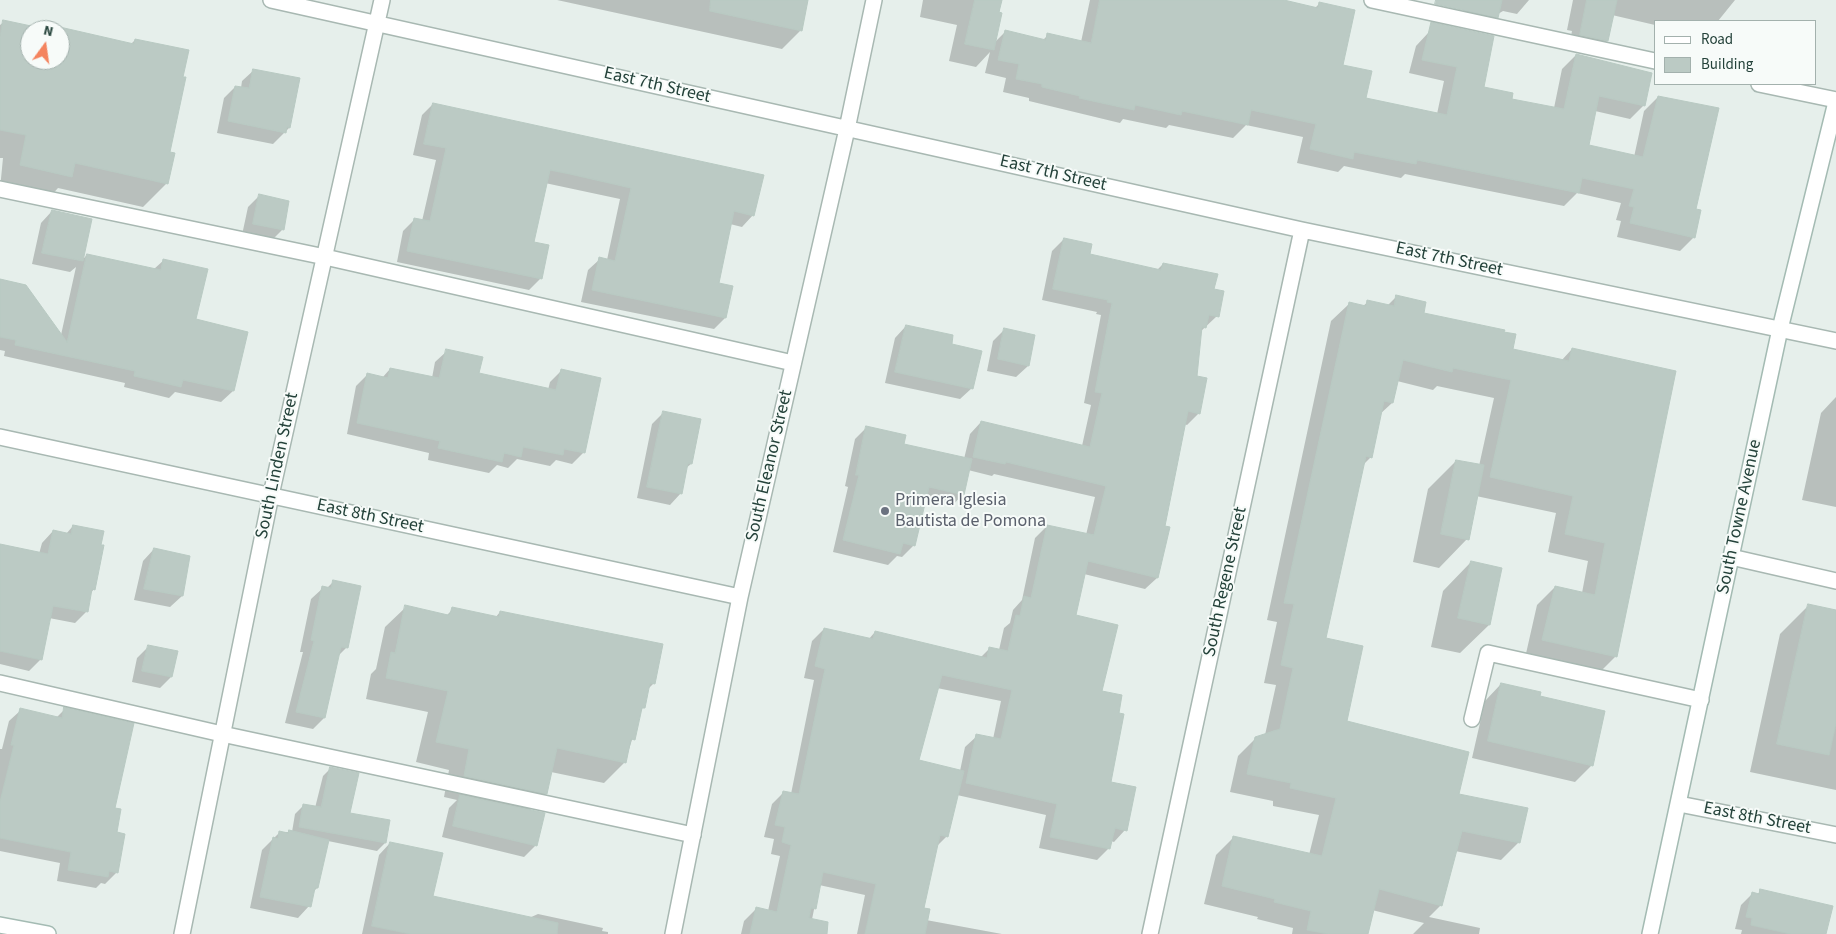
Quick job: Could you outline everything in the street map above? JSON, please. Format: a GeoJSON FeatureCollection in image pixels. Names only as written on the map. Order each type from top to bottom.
{"type":"FeatureCollection","features":[{"type":"Feature","properties":{"kind":"street","name":"East 7th Street"},"geometry":{"type":"LineString","coordinates":[[271,0],[1302,230],[1836,341]]}},
{"type":"Feature","properties":{"kind":"street","name":"South Linden Street"},"geometry":{"type":"LineString","coordinates":[[182,934],[271,495],[382,0]]}},
{"type":"Feature","properties":{"kind":"street","name":"South Eleanor Street"},"geometry":{"type":"LineString","coordinates":[[673,934],[740,597],[847,129],[874,0]]}},
{"type":"Feature","properties":{"kind":"street"},"geometry":{"type":"LineString","coordinates":[[1372,0],[1654,61]]}},
{"type":"Feature","properties":{"kind":"street"},"geometry":{"type":"LineString","coordinates":[[1764,85],[1836,101]]}},
{"type":"Feature","properties":{"kind":"street","name":"South Towne Avenue"},"geometry":{"type":"LineString","coordinates":[[1650,934],[1780,329],[1836,101]]}},
{"type":"Feature","properties":{"kind":"street"},"geometry":{"type":"LineString","coordinates":[[0,189],[325,257],[793,363]]}},
{"type":"Feature","properties":{"kind":"street","name":"South Regene Street"},"geometry":{"type":"LineString","coordinates":[[1150,934],[1302,230]]}},
{"type":"Feature","properties":{"kind":"street","name":"East 8th Street"},"geometry":{"type":"LineString","coordinates":[[0,437],[740,597]]}},
{"type":"Feature","properties":{"kind":"street"},"geometry":{"type":"LineString","coordinates":[[1731,558],[1836,581]]}},
{"type":"Feature","properties":{"kind":"street"},"geometry":{"type":"LineString","coordinates":[[1472,719],[1488,652],[1701,700]]}},
{"type":"Feature","properties":{"kind":"street"},"geometry":{"type":"LineString","coordinates":[[0,683],[222,734],[693,835]]}},
{"type":"Feature","properties":{"kind":"street","name":"East 8th Street"},"geometry":{"type":"LineString","coordinates":[[1679,804],[1836,835]]}},
{"type":"Feature","properties":{"kind":"street"},"geometry":{"type":"LineString","coordinates":[[0,925],[48,934]]}},
{"type":"Feature","properties":{"kind":"building"},"geometry":{"type":"Polygon","coordinates":[[[711,0],[808,0],[802,31],[710,11],[711,0]]]}},
{"type":"Feature","properties":{"kind":"building"},"geometry":{"type":"Polygon","coordinates":[[[975,0],[1002,0],[999,12],[1002,13],[994,50],[965,44],[975,0]]]}},
{"type":"Feature","properties":{"kind":"building"},"geometry":{"type":"Polygon","coordinates":[[[1100,0],[1284,0],[1318,8],[1319,2],[1355,10],[1343,65],[1372,71],[1366,98],[1447,115],[1457,67],[1422,60],[1431,22],[1494,36],[1484,87],[1513,93],[1512,99],[1564,109],[1576,54],[1652,73],[1645,106],[1599,96],[1589,145],[1643,157],[1658,96],[1719,108],[1696,209],[1701,210],[1695,238],[1630,223],[1634,207],[1629,206],[1634,189],[1582,178],[1579,193],[1417,160],[1416,164],[1354,152],[1353,159],[1310,149],[1316,124],[1251,110],[1248,125],[1182,111],[1181,115],[1135,105],[1134,110],[1079,98],[1080,96],[1042,87],[1042,84],[1016,79],[1019,64],[998,60],[1005,30],[1046,40],[1047,33],[1091,43],[1100,0]]]}},
{"type":"Feature","properties":{"kind":"building"},"geometry":{"type":"Polygon","coordinates":[[[1436,0],[1502,0],[1498,18],[1435,4],[1436,0]]]}},
{"type":"Feature","properties":{"kind":"building"},"geometry":{"type":"Polygon","coordinates":[[[1587,0],[1617,0],[1608,41],[1580,35],[1587,0]]]}},
{"type":"Feature","properties":{"kind":"building"},"geometry":{"type":"Polygon","coordinates":[[[3,20],[20,24],[20,70],[70,70],[70,29],[134,44],[135,39],[189,50],[183,77],[186,77],[170,152],[175,153],[168,184],[75,163],[72,177],[20,165],[26,135],[0,130],[0,38],[3,20]]]}},
{"type":"Feature","properties":{"kind":"building"},"geometry":{"type":"Polygon","coordinates":[[[253,69],[300,78],[290,128],[287,127],[286,133],[228,121],[235,86],[249,88],[253,69]]]}},
{"type":"Feature","properties":{"kind":"building"},"geometry":{"type":"Polygon","coordinates":[[[433,103],[764,175],[754,216],[734,211],[719,283],[733,286],[726,318],[592,290],[599,257],[615,261],[631,188],[570,174],[550,170],[534,242],[549,245],[542,279],[407,251],[414,218],[430,221],[446,148],[424,144],[433,103]]]}},
{"type":"Feature","properties":{"kind":"building"},"geometry":{"type":"Polygon","coordinates":[[[259,194],[289,201],[284,230],[253,224],[259,194]]]}},
{"type":"Feature","properties":{"kind":"building"},"geometry":{"type":"Polygon","coordinates":[[[52,210],[92,219],[83,261],[42,253],[52,210]]]}},
{"type":"Feature","properties":{"kind":"building"},"geometry":{"type":"Polygon","coordinates":[[[1064,238],[1092,244],[1090,254],[1161,270],[1163,263],[1218,274],[1214,289],[1224,291],[1219,317],[1209,315],[1206,328],[1202,327],[1197,376],[1207,378],[1200,414],[1188,411],[1165,526],[1170,527],[1158,578],[1088,561],[1076,615],[1118,625],[1102,691],[1122,695],[1119,713],[1124,714],[1111,782],[1136,787],[1127,831],[1115,828],[1110,849],[1050,837],[1057,804],[966,783],[976,734],[1001,739],[1012,690],[942,675],[919,760],[964,771],[948,837],[940,835],[924,908],[930,909],[925,934],[865,934],[876,884],[823,872],[816,909],[811,908],[809,918],[828,922],[827,934],[750,934],[756,907],[777,912],[791,845],[782,842],[785,827],[775,825],[783,791],[799,794],[825,669],[815,666],[824,628],[873,639],[875,631],[987,658],[989,647],[1008,651],[1016,615],[1020,616],[1024,596],[1031,598],[1047,525],[1094,535],[1106,486],[1006,462],[1005,464],[973,457],[981,421],[1090,447],[1102,393],[1095,392],[1112,303],[1107,302],[1108,300],[1053,289],[1064,238]]]}},
{"type":"Feature","properties":{"kind":"building"},"geometry":{"type":"Polygon","coordinates":[[[87,254],[161,270],[163,259],[208,269],[196,319],[248,332],[234,391],[183,380],[181,387],[134,376],[135,371],[15,345],[16,340],[0,337],[0,279],[26,285],[67,342],[87,254]]]}},
{"type":"Feature","properties":{"kind":"building"},"geometry":{"type":"Polygon","coordinates":[[[1396,295],[1426,302],[1424,313],[1516,334],[1513,349],[1569,361],[1572,348],[1676,371],[1617,657],[1542,640],[1555,586],[1595,595],[1605,543],[1565,534],[1573,496],[1490,477],[1511,380],[1453,368],[1452,372],[1403,360],[1393,403],[1384,401],[1372,458],[1366,456],[1326,638],[1363,646],[1347,721],[1469,752],[1459,794],[1528,808],[1520,843],[1462,831],[1442,906],[1379,889],[1368,934],[1329,934],[1307,930],[1311,911],[1274,902],[1275,899],[1222,886],[1233,836],[1322,856],[1336,798],[1290,788],[1291,783],[1247,774],[1255,737],[1280,729],[1293,668],[1281,665],[1294,604],[1284,603],[1349,302],[1366,306],[1367,300],[1394,306],[1396,295]]]}},
{"type":"Feature","properties":{"kind":"building"},"geometry":{"type":"Polygon","coordinates":[[[906,325],[953,335],[952,344],[982,351],[973,389],[895,372],[906,325]]]}},
{"type":"Feature","properties":{"kind":"building"},"geometry":{"type":"Polygon","coordinates":[[[1004,328],[1035,335],[1029,366],[998,359],[1004,328]]]}},
{"type":"Feature","properties":{"kind":"building"},"geometry":{"type":"Polygon","coordinates":[[[446,349],[483,357],[479,373],[556,390],[561,369],[601,378],[585,453],[564,449],[563,455],[523,447],[521,457],[504,453],[502,462],[438,448],[440,441],[357,423],[367,373],[388,378],[390,368],[439,378],[446,349]]]}},
{"type":"Feature","properties":{"kind":"building"},"geometry":{"type":"Polygon","coordinates":[[[663,411],[701,419],[692,464],[688,463],[682,494],[647,487],[663,411]]]}},
{"type":"Feature","properties":{"kind":"building"},"geometry":{"type":"Polygon","coordinates":[[[866,426],[906,435],[904,444],[972,459],[964,495],[929,487],[915,546],[903,543],[900,554],[843,540],[859,475],[856,475],[866,426]]]}},
{"type":"Feature","properties":{"kind":"building"},"geometry":{"type":"Polygon","coordinates":[[[1456,460],[1484,465],[1469,540],[1441,534],[1456,460]]]}},
{"type":"Feature","properties":{"kind":"building"},"geometry":{"type":"Polygon","coordinates":[[[73,525],[104,531],[101,545],[104,545],[95,590],[92,589],[88,612],[53,606],[42,660],[0,651],[0,544],[48,554],[53,530],[71,534],[73,525]]]}},
{"type":"Feature","properties":{"kind":"building"},"geometry":{"type":"Polygon","coordinates":[[[154,548],[190,556],[183,596],[144,589],[154,548]]]}},
{"type":"Feature","properties":{"kind":"building"},"geometry":{"type":"Polygon","coordinates":[[[1471,561],[1502,568],[1490,625],[1458,618],[1471,561]]]}},
{"type":"Feature","properties":{"kind":"building"},"geometry":{"type":"Polygon","coordinates":[[[333,580],[361,586],[348,648],[341,647],[325,718],[296,712],[314,641],[311,640],[322,586],[331,588],[333,580]]]}},
{"type":"Feature","properties":{"kind":"building"},"geometry":{"type":"Polygon","coordinates":[[[1808,604],[1836,610],[1836,723],[1829,755],[1777,744],[1808,604]]]}},
{"type":"Feature","properties":{"kind":"building"},"geometry":{"type":"Polygon","coordinates":[[[405,605],[448,615],[452,607],[499,617],[500,611],[663,644],[655,684],[650,683],[645,708],[642,708],[635,740],[631,739],[626,763],[557,748],[547,794],[464,776],[469,749],[436,742],[448,691],[386,678],[391,652],[395,653],[405,605]]]}},
{"type":"Feature","properties":{"kind":"building"},"geometry":{"type":"Polygon","coordinates":[[[148,645],[178,651],[172,677],[142,671],[148,645]]]}},
{"type":"Feature","properties":{"kind":"building"},"geometry":{"type":"Polygon","coordinates":[[[1501,683],[1541,692],[1540,696],[1605,711],[1593,766],[1488,741],[1501,683]]]}},
{"type":"Feature","properties":{"kind":"building"},"geometry":{"type":"Polygon","coordinates":[[[64,707],[134,723],[115,808],[121,809],[117,832],[125,834],[118,873],[109,871],[108,877],[68,870],[71,852],[0,838],[0,802],[14,745],[11,745],[20,708],[62,718],[64,707]]]}},
{"type":"Feature","properties":{"kind":"building"},"geometry":{"type":"Polygon","coordinates":[[[330,767],[359,773],[350,813],[390,820],[386,843],[299,827],[303,804],[321,807],[330,767]]]}},
{"type":"Feature","properties":{"kind":"building"},"geometry":{"type":"Polygon","coordinates":[[[460,795],[545,813],[537,846],[453,826],[460,795]]]}},
{"type":"Feature","properties":{"kind":"building"},"geometry":{"type":"Polygon","coordinates":[[[289,830],[329,840],[318,888],[315,888],[311,907],[260,897],[273,837],[278,839],[279,831],[288,833],[289,830]]]}},
{"type":"Feature","properties":{"kind":"building"},"geometry":{"type":"Polygon","coordinates":[[[390,842],[443,853],[433,896],[558,923],[557,934],[411,934],[372,926],[390,842]]]}},
{"type":"Feature","properties":{"kind":"building"},"geometry":{"type":"Polygon","coordinates":[[[1760,889],[1833,906],[1826,934],[1791,934],[1751,925],[1752,918],[1746,917],[1752,892],[1759,894],[1760,889]]]}},
{"type":"Feature","properties":{"kind":"place","name":"Primera Iglesia Bautista de Pomona"},"geometry":{"type":"Point","coordinates":[885,511]}}]}
